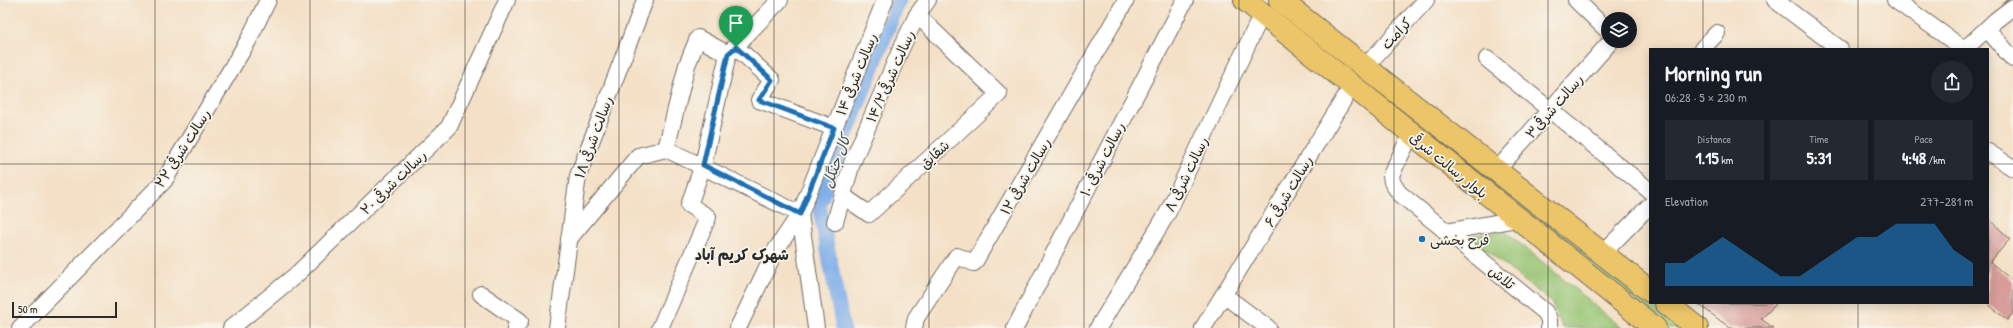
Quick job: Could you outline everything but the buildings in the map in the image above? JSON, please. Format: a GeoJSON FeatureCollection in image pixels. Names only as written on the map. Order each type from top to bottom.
{"type":"FeatureCollection","features":[{"type":"Feature","properties":{"kind":"main road","name":"بلوار رسالت شرقی"},"geometry":{"type":"LineString","coordinates":[[1245,0],[1646,324]]}},
{"type":"Feature","properties":{"kind":"main road","name":"بلوار رسالت شرقی"},"geometry":{"type":"LineString","coordinates":[[1280,0],[1649,290]]}},
{"type":"Feature","properties":{"kind":"main road"},"geometry":{"type":"LineString","coordinates":[[1667,304],[1697,328]]}},
{"type":"Feature","properties":{"kind":"street","name":"رسالت شرقی ۲۲"},"geometry":{"type":"LineString","coordinates":[[20,328],[164,181],[248,41],[268,0]]}},
{"type":"Feature","properties":{"kind":"street","name":"رسالت شرقی ۲۰"},"geometry":{"type":"LineString","coordinates":[[231,328],[296,275],[449,127],[507,0]]}},
{"type":"Feature","properties":{"kind":"street","name":"رسالت شرقی ۱۸"},"geometry":{"type":"LineString","coordinates":[[557,328],[578,176],[645,0]]}},
{"type":"Feature","properties":{"kind":"street"},"geometry":{"type":"LineString","coordinates":[[660,328],[708,217],[689,205],[703,165],[732,51],[780,0]]}},
{"type":"Feature","properties":{"kind":"street","name":"رسالت شرقی ۱۴"},"geometry":{"type":"LineString","coordinates":[[738,328],[775,251],[800,214],[885,0]]}},
{"type":"Feature","properties":{"kind":"street","name":"رسالت شرقی۱۴/۲"},"geometry":{"type":"LineString","coordinates":[[835,222],[852,163],[917,15],[928,0]]}},
{"type":"Feature","properties":{"kind":"street","name":"رسالت شرقی ۱۲"},"geometry":{"type":"LineString","coordinates":[[914,328],[916,318],[957,256],[974,263],[1126,0]]}},
{"type":"Feature","properties":{"kind":"street","name":"رسالت شرقی ۱۰"},"geometry":{"type":"LineString","coordinates":[[1018,323],[1185,0]]}},
{"type":"Feature","properties":{"kind":"street","name":"کرامت"},"geometry":{"type":"LineString","coordinates":[[1365,67],[1426,0]]}},
{"type":"Feature","properties":{"kind":"street"},"geometry":{"type":"LineString","coordinates":[[1576,0],[1601,25]]}},
{"type":"Feature","properties":{"kind":"street"},"geometry":{"type":"LineString","coordinates":[[1775,0],[1839,48]]}},
{"type":"Feature","properties":{"kind":"street"},"geometry":{"type":"LineString","coordinates":[[1895,0],[1964,48]]}},
{"type":"Feature","properties":{"kind":"street"},"geometry":{"type":"LineString","coordinates":[[1966,48],[2013,7]]}},
{"type":"Feature","properties":{"kind":"street","name":"رسالت شرقی ۸"},"geometry":{"type":"LineString","coordinates":[[1098,328],[1168,212],[1262,14]]}},
{"type":"Feature","properties":{"kind":"street","name":"شقایق"},"geometry":{"type":"LineString","coordinates":[[843,196],[869,214],[999,94],[917,15]]}},
{"type":"Feature","properties":{"kind":"street"},"geometry":{"type":"LineString","coordinates":[[1987,29],[2013,59]]}},
{"type":"Feature","properties":{"kind":"street"},"geometry":{"type":"LineString","coordinates":[[1703,48],[1717,33]]}},
{"type":"Feature","properties":{"kind":"street"},"geometry":{"type":"LineString","coordinates":[[666,149],[687,65],[698,38],[732,51],[772,80],[759,100],[834,128]]}},
{"type":"Feature","properties":{"kind":"street","name":"رسالت شرقی۳"},"geometry":{"type":"LineString","coordinates":[[1497,170],[1605,48]]}},
{"type":"Feature","properties":{"kind":"street"},"geometry":{"type":"LineString","coordinates":[[1487,59],[1649,190]]}},
{"type":"Feature","properties":{"kind":"street","name":"رسالت شرقی ۶"},"geometry":{"type":"LineString","coordinates":[[1204,328],[1225,296],[1352,86]]}},
{"type":"Feature","properties":{"kind":"street","name":"تلاش"},"geometry":{"type":"LineString","coordinates":[[1411,134],[1393,168],[1392,182],[1399,193],[1544,312],[1549,319],[1549,328]]}},
{"type":"Feature","properties":{"kind":"street"},"geometry":{"type":"LineString","coordinates":[[569,239],[638,156],[666,149],[703,165],[800,214],[816,328]]}},
{"type":"Feature","properties":{"kind":"street"},"geometry":{"type":"LineString","coordinates":[[1989,153],[2013,168]]}},
{"type":"Feature","properties":{"kind":"street"},"geometry":{"type":"LineString","coordinates":[[1603,253],[1649,206]]}},
{"type":"Feature","properties":{"kind":"street"},"geometry":{"type":"LineString","coordinates":[[1445,232],[1517,219]]}},
{"type":"Feature","properties":{"kind":"street"},"geometry":{"type":"LineString","coordinates":[[481,294],[520,321],[515,328]]}},
{"type":"Feature","properties":{"kind":"street"},"geometry":{"type":"LineString","coordinates":[[1225,296],[1268,328]]}},
{"type":"Feature","properties":{"kind":"green space"},"geometry":{"type":"Polygon","coordinates":[[[1413,115],[1680,328],[1669,328],[1408,121],[1413,115]]]}},
{"type":"Feature","properties":{"kind":"green space"},"geometry":{"type":"Polygon","coordinates":[[[1505,231],[1622,328],[1563,328],[1551,302],[1468,236],[1505,231]]]}},
{"type":"Feature","properties":{"kind":"waterway","name":"کال جنگل"},"geometry":{"type":"LineString","coordinates":[[843,328],[819,204],[899,0]]}},
{"type":"Feature","properties":{"kind":"place","name":"فرح بخشی"},"geometry":{"type":"Point","coordinates":[1422,239]}},
{"type":"Feature","properties":{"kind":"district","name":"شهرک کریم آباد"},"geometry":{"type":"Point","coordinates":[742,254]}},
{"type":"Feature","properties":{"kind":"route"},"geometry":{"type":"LineString","coordinates":[[736,47],[772,80],[759,100],[834,128],[800,214],[703,165],[713,114],[728,54],[736,47]]}}]}
